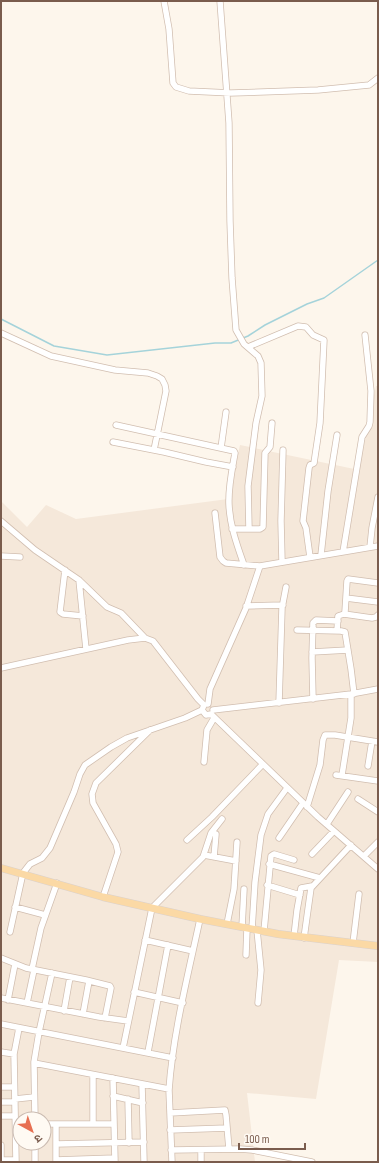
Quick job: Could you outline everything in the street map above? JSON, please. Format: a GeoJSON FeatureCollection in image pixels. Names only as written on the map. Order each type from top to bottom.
{"type":"FeatureCollection","features":[{"type":"Feature","properties":{"kind":"main road"},"geometry":{"type":"LineString","coordinates":[[1,868],[23,873],[103,897],[227,924],[304,938],[378,946]]}},
{"type":"Feature","properties":{"kind":"street"},"geometry":{"type":"LineString","coordinates":[[164,1],[169,29],[174,86],[176,87],[189,91],[227,93],[318,90],[369,85],[378,78]]}},
{"type":"Feature","properties":{"kind":"street"},"geometry":{"type":"LineString","coordinates":[[220,1],[229,123],[230,221],[236,330],[246,346],[260,358],[261,364],[262,393],[256,423],[248,486],[249,529]]}},
{"type":"Feature","properties":{"kind":"street"},"geometry":{"type":"LineString","coordinates":[[246,346],[298,326],[306,327],[313,335],[324,340],[320,423],[314,463],[308,468],[303,521],[306,528],[310,557]]}},
{"type":"Feature","properties":{"kind":"street"},"geometry":{"type":"LineString","coordinates":[[1,333],[52,356],[115,370],[148,373],[162,379],[166,391],[154,450]]}},
{"type":"Feature","properties":{"kind":"street"},"geometry":{"type":"LineString","coordinates":[[344,552],[362,437],[370,422],[371,391],[365,335]]}},
{"type":"Feature","properties":{"kind":"street"},"geometry":{"type":"LineString","coordinates":[[221,448],[226,412]]}},
{"type":"Feature","properties":{"kind":"street"},"geometry":{"type":"LineString","coordinates":[[232,529],[260,529],[262,527],[265,453],[270,448],[272,423]]}},
{"type":"Feature","properties":{"kind":"street"},"geometry":{"type":"LineString","coordinates":[[116,425],[234,451],[229,505],[232,529],[244,565]]}},
{"type":"Feature","properties":{"kind":"street"},"geometry":{"type":"LineString","coordinates":[[321,555],[328,491],[337,435]]}},
{"type":"Feature","properties":{"kind":"street"},"geometry":{"type":"LineString","coordinates":[[113,442],[233,467]]}},
{"type":"Feature","properties":{"kind":"street"},"geometry":{"type":"LineString","coordinates":[[282,562],[281,521],[283,450]]}},
{"type":"Feature","properties":{"kind":"street"},"geometry":{"type":"LineString","coordinates":[[370,548],[378,497]]}},
{"type":"Feature","properties":{"kind":"street"},"geometry":{"type":"LineString","coordinates":[[215,512],[221,559],[226,562],[260,566],[378,546]]}},
{"type":"Feature","properties":{"kind":"street"},"geometry":{"type":"LineString","coordinates":[[1,521],[35,550],[79,580],[107,607],[117,611],[127,618],[145,638]]}},
{"type":"Feature","properties":{"kind":"street"},"geometry":{"type":"LineString","coordinates":[[1,556],[20,557]]}},
{"type":"Feature","properties":{"kind":"street"},"geometry":{"type":"LineString","coordinates":[[260,566],[246,606],[210,689],[205,707],[206,715],[279,703],[378,690]]}},
{"type":"Feature","properties":{"kind":"street"},"geometry":{"type":"LineString","coordinates":[[65,570],[60,612],[63,614],[83,616]]}},
{"type":"Feature","properties":{"kind":"street"},"geometry":{"type":"LineString","coordinates":[[344,614],[346,583],[348,579],[378,582]]}},
{"type":"Feature","properties":{"kind":"street"},"geometry":{"type":"LineString","coordinates":[[79,580],[86,649]]}},
{"type":"Feature","properties":{"kind":"street"},"geometry":{"type":"LineString","coordinates":[[279,703],[283,605],[286,587]]}},
{"type":"Feature","properties":{"kind":"street"},"geometry":{"type":"LineString","coordinates":[[346,598],[378,602]]}},
{"type":"Feature","properties":{"kind":"street"},"geometry":{"type":"LineString","coordinates":[[246,606],[283,605]]}},
{"type":"Feature","properties":{"kind":"street"},"geometry":{"type":"LineString","coordinates":[[338,631],[339,615],[344,614],[372,618],[378,615]]}},
{"type":"Feature","properties":{"kind":"street"},"geometry":{"type":"LineString","coordinates":[[313,699],[312,623],[314,620],[338,620]]}},
{"type":"Feature","properties":{"kind":"street"},"geometry":{"type":"LineString","coordinates":[[297,630],[345,632],[352,694],[351,718],[339,775],[378,781]]}},
{"type":"Feature","properties":{"kind":"street"},"geometry":{"type":"LineString","coordinates":[[1,668],[128,640],[145,638],[152,640],[156,644],[205,707]]}},
{"type":"Feature","properties":{"kind":"street"},"geometry":{"type":"LineString","coordinates":[[312,652],[348,650]]}},
{"type":"Feature","properties":{"kind":"street"},"geometry":{"type":"LineString","coordinates":[[10,932],[23,873],[30,864],[42,858],[50,848],[85,765],[127,738],[185,718],[211,705],[213,714],[262,764],[305,805],[378,869]]}},
{"type":"Feature","properties":{"kind":"street"},"geometry":{"type":"LineString","coordinates":[[204,762],[207,730],[213,714]]}},
{"type":"Feature","properties":{"kind":"street"},"geometry":{"type":"LineString","coordinates":[[103,897],[117,856],[117,848],[93,803],[92,794],[96,783],[151,729]]}},
{"type":"Feature","properties":{"kind":"street"},"geometry":{"type":"LineString","coordinates":[[279,838],[305,805],[320,765],[323,737],[327,734],[375,742],[368,766]]}},
{"type":"Feature","properties":{"kind":"street"},"geometry":{"type":"LineString","coordinates":[[187,840],[212,817],[262,764]]}},
{"type":"Feature","properties":{"kind":"street"},"geometry":{"type":"LineString","coordinates":[[252,929],[255,882],[261,835],[268,814],[287,788]]}},
{"type":"Feature","properties":{"kind":"street"},"geometry":{"type":"LineString","coordinates":[[327,824],[348,792]]}},
{"type":"Feature","properties":{"kind":"street"},"geometry":{"type":"LineString","coordinates":[[358,799],[377,811],[378,804]]}},
{"type":"Feature","properties":{"kind":"street"},"geometry":{"type":"LineString","coordinates":[[123,1048],[152,908],[204,855],[212,833],[222,819]]}},
{"type":"Feature","properties":{"kind":"street"},"geometry":{"type":"LineString","coordinates":[[312,854],[334,831]]}},
{"type":"Feature","properties":{"kind":"street"},"geometry":{"type":"LineString","coordinates":[[214,857],[216,834]]}},
{"type":"Feature","properties":{"kind":"street"},"geometry":{"type":"LineString","coordinates":[[227,924],[234,889],[238,842]]}},
{"type":"Feature","properties":{"kind":"street"},"geometry":{"type":"LineString","coordinates":[[364,856],[378,842]]}},
{"type":"Feature","properties":{"kind":"street"},"geometry":{"type":"LineString","coordinates":[[304,938],[312,886],[351,845]]}},
{"type":"Feature","properties":{"kind":"street"},"geometry":{"type":"LineString","coordinates":[[246,955],[252,929],[267,885],[269,864],[272,854],[294,860]]}},
{"type":"Feature","properties":{"kind":"street"},"geometry":{"type":"LineString","coordinates":[[204,855],[236,861]]}},
{"type":"Feature","properties":{"kind":"street"},"geometry":{"type":"LineString","coordinates":[[269,864],[320,878]]}},
{"type":"Feature","properties":{"kind":"street"},"geometry":{"type":"LineString","coordinates":[[27,1003],[41,928],[57,883]]}},
{"type":"Feature","properties":{"kind":"street"},"geometry":{"type":"LineString","coordinates":[[267,885],[300,895]]}},
{"type":"Feature","properties":{"kind":"street"},"geometry":{"type":"LineString","coordinates":[[294,936],[302,887],[312,886]]}},
{"type":"Feature","properties":{"kind":"street"},"geometry":{"type":"LineString","coordinates":[[244,889],[261,970],[258,1003]]}},
{"type":"Feature","properties":{"kind":"street"},"geometry":{"type":"LineString","coordinates":[[353,943],[359,894]]}},
{"type":"Feature","properties":{"kind":"street"},"geometry":{"type":"LineString","coordinates":[[15,907],[45,915]]}},
{"type":"Feature","properties":{"kind":"street"},"geometry":{"type":"LineString","coordinates":[[172,1162],[169,1089],[172,1058],[200,918]]}},
{"type":"Feature","properties":{"kind":"street"},"geometry":{"type":"LineString","coordinates":[[145,940],[193,951]]}},
{"type":"Feature","properties":{"kind":"street"},"geometry":{"type":"LineString","coordinates":[[148,1052],[168,945]]}},
{"type":"Feature","properties":{"kind":"street"},"geometry":{"type":"LineString","coordinates":[[1,958],[33,970],[89,980],[111,987],[105,1018]]}},
{"type":"Feature","properties":{"kind":"street"},"geometry":{"type":"LineString","coordinates":[[8,1000],[15,964]]}},
{"type":"Feature","properties":{"kind":"street"},"geometry":{"type":"LineString","coordinates":[[35,1111],[34,1063],[52,973]]}},
{"type":"Feature","properties":{"kind":"street"},"geometry":{"type":"LineString","coordinates":[[64,1011],[70,977]]}},
{"type":"Feature","properties":{"kind":"street"},"geometry":{"type":"LineString","coordinates":[[83,1014],[89,980]]}},
{"type":"Feature","properties":{"kind":"street"},"geometry":{"type":"LineString","coordinates":[[134,992],[183,1003]]}},
{"type":"Feature","properties":{"kind":"street"},"geometry":{"type":"LineString","coordinates":[[1,998],[128,1022]]}},
{"type":"Feature","properties":{"kind":"street"},"geometry":{"type":"LineString","coordinates":[[1,1024],[148,1052],[172,1058]]}},
{"type":"Feature","properties":{"kind":"street"},"geometry":{"type":"LineString","coordinates":[[15,1111],[14,1054],[20,1028]]}},
{"type":"Feature","properties":{"kind":"street"},"geometry":{"type":"LineString","coordinates":[[1,1052],[14,1054]]}},
{"type":"Feature","properties":{"kind":"street"},"geometry":{"type":"LineString","coordinates":[[34,1063],[169,1089]]}},
{"type":"Feature","properties":{"kind":"street"},"geometry":{"type":"LineString","coordinates":[[93,1075],[93,1124]]}},
{"type":"Feature","properties":{"kind":"street"},"geometry":{"type":"LineString","coordinates":[[56,1124],[56,1161],[115,1160],[113,1078]]}},
{"type":"Feature","properties":{"kind":"street"},"geometry":{"type":"LineString","coordinates":[[142,1084],[144,1162]]}},
{"type":"Feature","properties":{"kind":"street"},"geometry":{"type":"LineString","coordinates":[[1,1087],[14,1087]]}},
{"type":"Feature","properties":{"kind":"street"},"geometry":{"type":"LineString","coordinates":[[1,1102],[34,1096]]}},
{"type":"Feature","properties":{"kind":"street"},"geometry":{"type":"LineString","coordinates":[[113,1096],[143,1102]]}},
{"type":"Feature","properties":{"kind":"street"},"geometry":{"type":"LineString","coordinates":[[128,1100],[129,1143]]}},
{"type":"Feature","properties":{"kind":"street"},"geometry":{"type":"LineString","coordinates":[[170,1113],[223,1110],[226,1112],[229,1149]]}},
{"type":"Feature","properties":{"kind":"street"},"geometry":{"type":"LineString","coordinates":[[1,1116],[12,1116]]}},
{"type":"Feature","properties":{"kind":"street"},"geometry":{"type":"LineString","coordinates":[[52,1124],[113,1124]]}},
{"type":"Feature","properties":{"kind":"street"},"geometry":{"type":"LineString","coordinates":[[170,1130],[227,1128]]}},
{"type":"Feature","properties":{"kind":"street"},"geometry":{"type":"LineString","coordinates":[[56,1144],[144,1142]]}},
{"type":"Feature","properties":{"kind":"street"},"geometry":{"type":"LineString","coordinates":[[1,1145],[1,1160],[16,1161],[16,1151]]}},
{"type":"Feature","properties":{"kind":"street"},"geometry":{"type":"LineString","coordinates":[[172,1150],[252,1150],[312,1162]]}},
{"type":"Feature","properties":{"kind":"street"},"geometry":{"type":"LineString","coordinates":[[201,1150],[201,1162]]}},
{"type":"Feature","properties":{"kind":"street"},"geometry":{"type":"LineString","coordinates":[[35,1151],[36,1162]]}},
{"type":"Feature","properties":{"kind":"shaded area"},"geometry":{"type":"Polygon","coordinates":[[[376,386],[378,386],[378,962],[339,960],[316,1099],[247,1093],[255,1162],[1,1162],[1,501],[27,527],[46,505],[76,519],[228,499],[240,445],[359,470],[376,386]]]}},
{"type":"Feature","properties":{"kind":"waterway"},"geometry":{"type":"LineString","coordinates":[[1,319],[54,346],[107,355],[215,343],[231,343],[248,336],[265,325],[307,304],[324,298],[378,260]]}}]}
